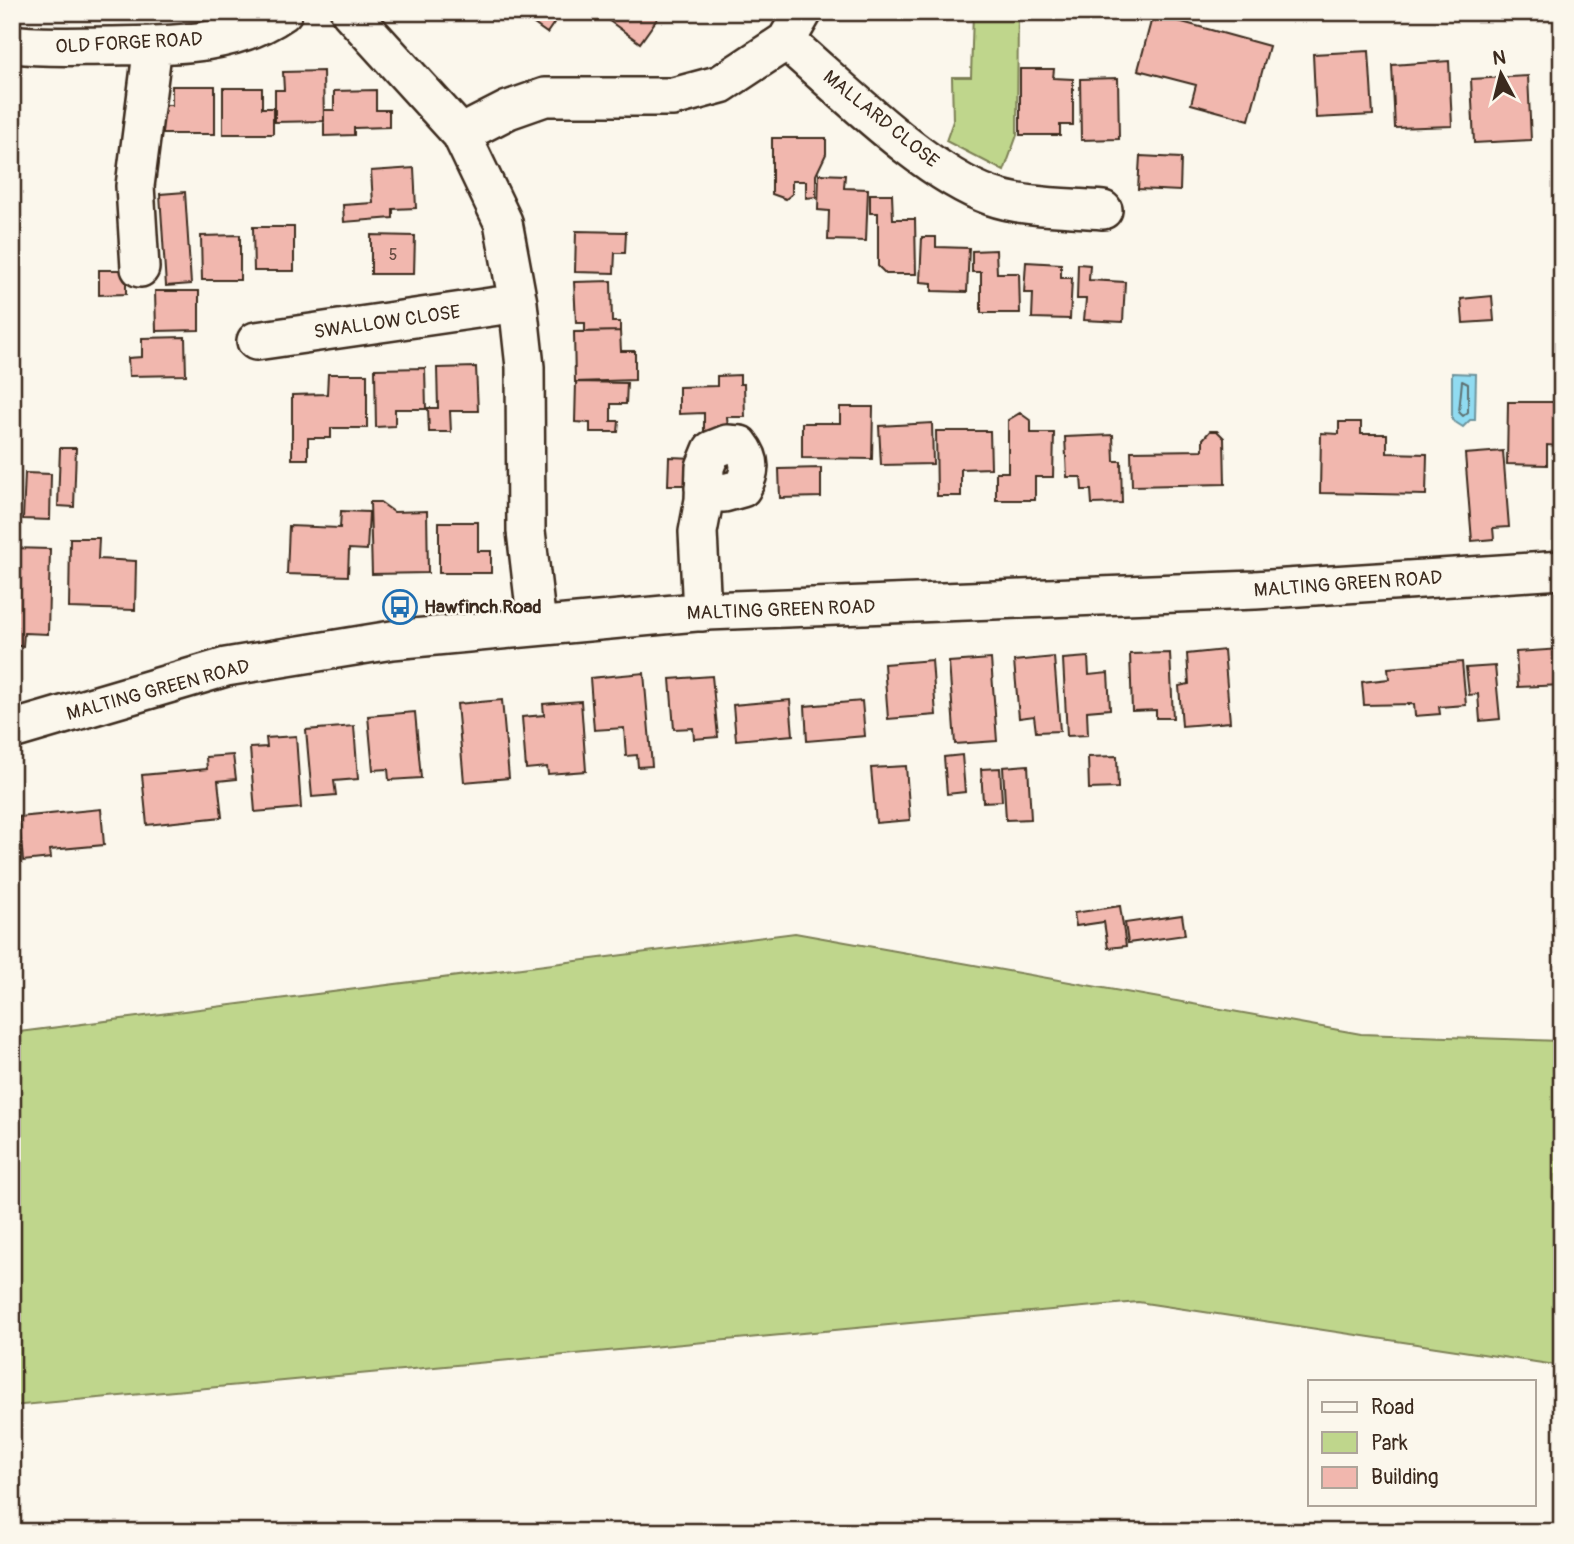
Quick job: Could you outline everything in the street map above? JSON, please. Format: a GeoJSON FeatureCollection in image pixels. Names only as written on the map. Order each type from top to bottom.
{"type":"FeatureCollection","features":[{"type":"Feature","properties":{"kind":"street","name":"OLD FORGE ROAD"},"geometry":{"type":"LineString","coordinates":[[12,44],[39,47],[196,44],[266,24],[283,12]]}},
{"type":"Feature","properties":{"kind":"street"},"geometry":{"type":"LineString","coordinates":[[350,12],[461,134],[503,222],[518,303],[525,367],[526,531],[537,625]]}},
{"type":"Feature","properties":{"kind":"street"},"geometry":{"type":"LineString","coordinates":[[461,134],[508,110],[545,97],[673,97],[721,84],[795,27]]}},
{"type":"Feature","properties":{"kind":"street","name":"MALLARD CLOSE"},"geometry":{"type":"LineString","coordinates":[[795,27],[922,156],[961,182],[1002,199],[1103,210]]}},
{"type":"Feature","properties":{"kind":"street"},"geometry":{"type":"LineString","coordinates":[[139,268],[135,186],[153,45]]}},
{"type":"Feature","properties":{"kind":"street","name":"SWALLOW CLOSE"},"geometry":{"type":"LineString","coordinates":[[256,341],[518,303]]}},
{"type":"Feature","properties":{"kind":"street"},"geometry":{"type":"LineString","coordinates":[[702,612],[698,531],[704,488]]}},
{"type":"Feature","properties":{"kind":"street","name":"MALTING GREEN ROAD"},"geometry":{"type":"LineString","coordinates":[[12,730],[226,667],[391,640],[702,612],[1255,590],[1562,570]]}},
{"type":"Feature","properties":{"kind":"green space"},"geometry":{"type":"Polygon","coordinates":[[[973,12],[1018,12],[1017,135],[1004,171],[946,141],[953,121],[952,77],[971,77],[973,12]]]}},
{"type":"Feature","properties":{"kind":"green space"},"geometry":{"type":"Polygon","coordinates":[[[795,933],[1361,1034],[1562,1041],[1562,1366],[1138,1302],[12,1406],[12,1033],[795,933]]]}},
{"type":"Feature","properties":{"kind":"water"},"geometry":{"type":"Polygon","coordinates":[[[1452,373],[1476,374],[1475,420],[1470,420],[1463,427],[1452,420],[1452,373]]]}},
{"type":"Feature","properties":{"kind":"building"},"geometry":{"type":"Polygon","coordinates":[[[517,12],[573,12],[568,19],[560,14],[547,33],[517,12]]]}},
{"type":"Feature","properties":{"kind":"building"},"geometry":{"type":"Polygon","coordinates":[[[597,12],[662,12],[640,43],[597,12]]]}},
{"type":"Feature","properties":{"kind":"building"},"geometry":{"type":"Polygon","coordinates":[[[1153,14],[1269,46],[1249,120],[1191,104],[1196,85],[1138,70],[1153,14]]]}},
{"type":"Feature","properties":{"kind":"building"},"geometry":{"type":"Polygon","coordinates":[[[1369,51],[1373,115],[1316,118],[1313,54],[1369,51]]]}},
{"type":"Feature","properties":{"kind":"building"},"geometry":{"type":"Polygon","coordinates":[[[1449,61],[1452,126],[1395,128],[1392,65],[1449,61]]]}},
{"type":"Feature","properties":{"kind":"building"},"geometry":{"type":"Polygon","coordinates":[[[1020,69],[1054,69],[1053,78],[1073,79],[1073,125],[1060,125],[1060,135],[1020,135],[1020,69]]]}},
{"type":"Feature","properties":{"kind":"building"},"geometry":{"type":"Polygon","coordinates":[[[323,71],[324,121],[275,122],[275,90],[284,90],[283,72],[323,71]]]}},
{"type":"Feature","properties":{"kind":"building"},"geometry":{"type":"Polygon","coordinates":[[[1528,76],[1531,140],[1474,143],[1471,79],[1528,76]]]}},
{"type":"Feature","properties":{"kind":"building"},"geometry":{"type":"Polygon","coordinates":[[[1118,78],[1119,139],[1081,140],[1080,79],[1118,78]]]}},
{"type":"Feature","properties":{"kind":"building"},"geometry":{"type":"Polygon","coordinates":[[[172,86],[215,86],[215,134],[158,134],[159,105],[172,105],[172,86]]]}},
{"type":"Feature","properties":{"kind":"building"},"geometry":{"type":"Polygon","coordinates":[[[223,88],[262,88],[262,108],[273,108],[273,134],[223,134],[223,88]]]}},
{"type":"Feature","properties":{"kind":"building"},"geometry":{"type":"Polygon","coordinates":[[[376,90],[376,110],[389,110],[389,127],[354,128],[354,135],[324,136],[324,110],[334,110],[334,91],[376,90]]]}},
{"type":"Feature","properties":{"kind":"building"},"geometry":{"type":"Polygon","coordinates":[[[1556,125],[1562,125],[1562,189],[1559,189],[1556,125]]]}},
{"type":"Feature","properties":{"kind":"building"},"geometry":{"type":"Polygon","coordinates":[[[772,138],[826,138],[826,154],[816,175],[816,197],[806,198],[806,181],[792,181],[792,194],[786,199],[772,194],[772,138]]]}},
{"type":"Feature","properties":{"kind":"building"},"geometry":{"type":"Polygon","coordinates":[[[1140,156],[1181,158],[1180,191],[1138,189],[1140,156]]]}},
{"type":"Feature","properties":{"kind":"building"},"geometry":{"type":"Polygon","coordinates":[[[414,168],[416,208],[393,209],[393,218],[344,222],[343,205],[373,203],[371,171],[414,168]]]}},
{"type":"Feature","properties":{"kind":"building"},"geometry":{"type":"Polygon","coordinates":[[[819,174],[845,175],[844,188],[868,189],[866,241],[828,240],[829,211],[818,210],[819,174]]]}},
{"type":"Feature","properties":{"kind":"building"},"geometry":{"type":"Polygon","coordinates":[[[185,192],[191,284],[166,286],[160,194],[185,192]]]}},
{"type":"Feature","properties":{"kind":"building"},"geometry":{"type":"Polygon","coordinates":[[[870,194],[892,194],[893,219],[915,219],[916,274],[886,274],[878,266],[878,213],[870,213],[870,194]]]}},
{"type":"Feature","properties":{"kind":"building"},"geometry":{"type":"Polygon","coordinates":[[[253,227],[294,227],[294,271],[254,271],[253,227]]]}},
{"type":"Feature","properties":{"kind":"building"},"geometry":{"type":"Polygon","coordinates":[[[576,231],[626,232],[625,253],[615,253],[614,273],[575,272],[576,231]]]}},
{"type":"Feature","properties":{"kind":"building"},"geometry":{"type":"Polygon","coordinates":[[[240,235],[240,280],[202,280],[201,236],[240,235]]]}},
{"type":"Feature","properties":{"kind":"building"},"geometry":{"type":"Polygon","coordinates":[[[371,235],[415,236],[414,274],[371,274],[371,235]]]}},
{"type":"Feature","properties":{"kind":"building"},"geometry":{"type":"Polygon","coordinates":[[[922,237],[936,237],[936,247],[969,248],[967,292],[932,291],[932,283],[920,282],[922,237]]]}},
{"type":"Feature","properties":{"kind":"building"},"geometry":{"type":"Polygon","coordinates":[[[996,250],[997,273],[1019,273],[1020,313],[981,313],[981,272],[972,272],[972,251],[996,250]]]}},
{"type":"Feature","properties":{"kind":"building"},"geometry":{"type":"Polygon","coordinates":[[[1026,262],[1061,264],[1061,278],[1072,278],[1070,319],[1032,318],[1033,293],[1024,293],[1026,262]]]}},
{"type":"Feature","properties":{"kind":"building"},"geometry":{"type":"Polygon","coordinates":[[[1078,264],[1090,265],[1089,280],[1125,282],[1123,322],[1084,320],[1086,299],[1077,299],[1078,264]]]}},
{"type":"Feature","properties":{"kind":"building"},"geometry":{"type":"Polygon","coordinates":[[[99,270],[126,270],[126,294],[99,295],[99,270]]]}},
{"type":"Feature","properties":{"kind":"building"},"geometry":{"type":"Polygon","coordinates":[[[611,281],[612,322],[620,322],[620,331],[585,332],[585,323],[576,323],[574,282],[611,281]]]}},
{"type":"Feature","properties":{"kind":"building"},"geometry":{"type":"Polygon","coordinates":[[[155,291],[199,291],[199,330],[156,331],[155,291]]]}},
{"type":"Feature","properties":{"kind":"building"},"geometry":{"type":"Polygon","coordinates":[[[1492,296],[1494,321],[1463,323],[1461,299],[1492,296]]]}},
{"type":"Feature","properties":{"kind":"building"},"geometry":{"type":"Polygon","coordinates":[[[620,331],[621,351],[635,351],[635,380],[575,382],[574,332],[620,331]]]}},
{"type":"Feature","properties":{"kind":"building"},"geometry":{"type":"Polygon","coordinates":[[[185,337],[186,375],[129,376],[128,358],[142,357],[142,338],[185,337]]]}},
{"type":"Feature","properties":{"kind":"building"},"geometry":{"type":"Polygon","coordinates":[[[476,367],[478,411],[450,411],[451,432],[429,432],[428,408],[438,408],[437,368],[476,367]]]}},
{"type":"Feature","properties":{"kind":"building"},"geometry":{"type":"Polygon","coordinates":[[[425,368],[426,409],[395,409],[395,426],[376,427],[375,369],[425,368]]]}},
{"type":"Feature","properties":{"kind":"building"},"geometry":{"type":"Polygon","coordinates":[[[328,374],[367,374],[367,428],[331,428],[331,438],[308,438],[308,459],[292,459],[292,395],[327,394],[328,374]]]}},
{"type":"Feature","properties":{"kind":"building"},"geometry":{"type":"Polygon","coordinates":[[[740,375],[740,384],[744,384],[745,417],[727,417],[728,430],[704,431],[704,413],[679,414],[679,387],[717,386],[717,376],[740,375]]]}},
{"type":"Feature","properties":{"kind":"building"},"geometry":{"type":"Polygon","coordinates":[[[576,382],[627,383],[626,404],[611,404],[611,421],[619,421],[618,432],[590,432],[590,423],[575,422],[576,382]]]}},
{"type":"Feature","properties":{"kind":"building"},"geometry":{"type":"Polygon","coordinates":[[[1508,402],[1559,402],[1559,446],[1547,445],[1547,465],[1507,464],[1508,402]]]}},
{"type":"Feature","properties":{"kind":"building"},"geometry":{"type":"Polygon","coordinates":[[[840,407],[873,407],[872,459],[802,458],[802,423],[840,423],[840,407]]]}},
{"type":"Feature","properties":{"kind":"building"},"geometry":{"type":"Polygon","coordinates":[[[1020,413],[1031,421],[1031,433],[1054,433],[1053,477],[1035,477],[1035,500],[996,500],[996,472],[1008,472],[1008,420],[1020,413]]]}},
{"type":"Feature","properties":{"kind":"building"},"geometry":{"type":"Polygon","coordinates":[[[1339,422],[1361,422],[1361,434],[1387,434],[1387,453],[1427,454],[1426,495],[1320,493],[1321,433],[1339,434],[1339,422]]]}},
{"type":"Feature","properties":{"kind":"building"},"geometry":{"type":"Polygon","coordinates":[[[932,423],[933,464],[881,465],[879,426],[932,423]]]}},
{"type":"Feature","properties":{"kind":"building"},"geometry":{"type":"Polygon","coordinates":[[[936,431],[990,431],[991,468],[961,469],[961,496],[937,496],[936,431]]]}},
{"type":"Feature","properties":{"kind":"building"},"geometry":{"type":"Polygon","coordinates":[[[1210,431],[1217,431],[1224,438],[1225,484],[1132,486],[1131,451],[1203,450],[1203,439],[1210,431]]]}},
{"type":"Feature","properties":{"kind":"building"},"geometry":{"type":"Polygon","coordinates":[[[1113,435],[1114,461],[1121,461],[1122,503],[1092,504],[1091,490],[1082,490],[1081,477],[1067,477],[1065,437],[1113,435]]]}},
{"type":"Feature","properties":{"kind":"building"},"geometry":{"type":"Polygon","coordinates":[[[60,448],[76,448],[74,507],[58,506],[60,448]]]}},
{"type":"Feature","properties":{"kind":"building"},"geometry":{"type":"Polygon","coordinates":[[[1503,451],[1509,527],[1493,528],[1494,539],[1472,541],[1465,454],[1503,451]]]}},
{"type":"Feature","properties":{"kind":"building"},"geometry":{"type":"Polygon","coordinates":[[[669,457],[696,458],[696,485],[668,485],[669,457]]]}},
{"type":"Feature","properties":{"kind":"building"},"geometry":{"type":"Polygon","coordinates":[[[821,468],[821,497],[780,498],[779,469],[821,468]]]}},
{"type":"Feature","properties":{"kind":"building"},"geometry":{"type":"Polygon","coordinates":[[[25,473],[51,474],[50,520],[23,519],[25,473]]]}},
{"type":"Feature","properties":{"kind":"building"},"geometry":{"type":"Polygon","coordinates":[[[370,502],[380,502],[394,512],[427,511],[428,573],[372,574],[370,502]]]}},
{"type":"Feature","properties":{"kind":"building"},"geometry":{"type":"Polygon","coordinates":[[[341,511],[369,512],[367,550],[349,549],[348,576],[287,574],[289,526],[340,528],[341,511]]]}},
{"type":"Feature","properties":{"kind":"building"},"geometry":{"type":"Polygon","coordinates":[[[1562,515],[1562,544],[1560,544],[1558,516],[1562,515]]]}},
{"type":"Feature","properties":{"kind":"building"},"geometry":{"type":"Polygon","coordinates":[[[439,522],[478,522],[478,551],[491,551],[491,573],[439,573],[439,522]]]}},
{"type":"Feature","properties":{"kind":"building"},"geometry":{"type":"Polygon","coordinates":[[[70,538],[99,538],[98,559],[136,561],[135,610],[69,608],[70,538]]]}},
{"type":"Feature","properties":{"kind":"building"},"geometry":{"type":"Polygon","coordinates":[[[12,548],[50,549],[48,634],[24,633],[23,646],[12,646],[12,548]]]}},
{"type":"Feature","properties":{"kind":"building"},"geometry":{"type":"Polygon","coordinates":[[[1562,649],[1562,685],[1518,687],[1516,652],[1562,649]]]}},
{"type":"Feature","properties":{"kind":"building"},"geometry":{"type":"Polygon","coordinates":[[[1224,650],[1230,722],[1182,726],[1179,686],[1189,684],[1187,654],[1224,650]]]}},
{"type":"Feature","properties":{"kind":"building"},"geometry":{"type":"Polygon","coordinates":[[[1170,653],[1173,718],[1156,718],[1156,710],[1132,711],[1130,654],[1170,653]]]}},
{"type":"Feature","properties":{"kind":"building"},"geometry":{"type":"Polygon","coordinates":[[[1054,657],[1060,731],[1036,732],[1034,716],[1019,718],[1014,661],[1054,657]]]}},
{"type":"Feature","properties":{"kind":"building"},"geometry":{"type":"Polygon","coordinates":[[[1088,657],[1089,675],[1108,673],[1110,709],[1087,711],[1088,735],[1067,736],[1063,659],[1088,657]]]}},
{"type":"Feature","properties":{"kind":"building"},"geometry":{"type":"Polygon","coordinates":[[[991,659],[997,741],[955,744],[949,662],[991,659]]]}},
{"type":"Feature","properties":{"kind":"building"},"geometry":{"type":"Polygon","coordinates":[[[932,660],[936,715],[888,719],[884,664],[932,660]]]}},
{"type":"Feature","properties":{"kind":"building"},"geometry":{"type":"Polygon","coordinates":[[[1462,662],[1466,705],[1439,707],[1440,714],[1415,716],[1414,704],[1364,705],[1362,682],[1389,679],[1388,668],[1462,662]]]}},
{"type":"Feature","properties":{"kind":"building"},"geometry":{"type":"Polygon","coordinates":[[[1495,666],[1500,719],[1480,721],[1478,694],[1469,695],[1466,668],[1495,666]]]}},
{"type":"Feature","properties":{"kind":"building"},"geometry":{"type":"Polygon","coordinates":[[[644,673],[652,766],[638,767],[637,755],[626,756],[624,728],[594,730],[590,678],[644,673]]]}},
{"type":"Feature","properties":{"kind":"building"},"geometry":{"type":"Polygon","coordinates":[[[712,676],[718,737],[694,739],[693,728],[674,729],[670,679],[712,676]]]}},
{"type":"Feature","properties":{"kind":"building"},"geometry":{"type":"Polygon","coordinates":[[[502,700],[509,778],[464,782],[457,704],[502,700]]]}},
{"type":"Feature","properties":{"kind":"building"},"geometry":{"type":"Polygon","coordinates":[[[790,700],[793,735],[736,740],[733,705],[790,700]]]}},
{"type":"Feature","properties":{"kind":"building"},"geometry":{"type":"Polygon","coordinates":[[[581,701],[586,771],[548,774],[547,767],[526,769],[522,717],[544,715],[543,704],[581,701]]]}},
{"type":"Feature","properties":{"kind":"building"},"geometry":{"type":"Polygon","coordinates":[[[862,701],[865,736],[807,741],[805,706],[862,701]]]}},
{"type":"Feature","properties":{"kind":"building"},"geometry":{"type":"Polygon","coordinates":[[[415,712],[421,778],[389,780],[388,769],[373,770],[368,716],[415,712]]]}},
{"type":"Feature","properties":{"kind":"building"},"geometry":{"type":"Polygon","coordinates":[[[354,726],[358,779],[334,781],[336,795],[312,797],[306,730],[354,726]]]}},
{"type":"Feature","properties":{"kind":"building"},"geometry":{"type":"Polygon","coordinates":[[[296,736],[301,808],[255,812],[250,748],[267,747],[266,738],[296,736]]]}},
{"type":"Feature","properties":{"kind":"building"},"geometry":{"type":"Polygon","coordinates":[[[233,755],[236,779],[218,781],[222,817],[147,825],[142,775],[207,769],[206,757],[233,755]]]}},
{"type":"Feature","properties":{"kind":"building"},"geometry":{"type":"Polygon","coordinates":[[[962,755],[965,792],[947,794],[944,757],[962,755]]]}},
{"type":"Feature","properties":{"kind":"building"},"geometry":{"type":"Polygon","coordinates":[[[1117,756],[1118,788],[1089,789],[1088,757],[1117,756]]]}},
{"type":"Feature","properties":{"kind":"building"},"geometry":{"type":"Polygon","coordinates":[[[1028,765],[1031,819],[1006,820],[1003,767],[1028,765]]]}},
{"type":"Feature","properties":{"kind":"building"},"geometry":{"type":"Polygon","coordinates":[[[906,766],[910,820],[876,823],[871,768],[906,766]]]}},
{"type":"Feature","properties":{"kind":"building"},"geometry":{"type":"Polygon","coordinates":[[[1000,768],[1002,801],[983,802],[981,769],[1000,768]]]}},
{"type":"Feature","properties":{"kind":"building"},"geometry":{"type":"Polygon","coordinates":[[[101,809],[104,845],[50,850],[51,858],[23,861],[19,817],[101,809]]]}},
{"type":"Feature","properties":{"kind":"building"},"geometry":{"type":"Polygon","coordinates":[[[12,826],[16,869],[12,870],[12,826]]]}},
{"type":"Feature","properties":{"kind":"building"},"geometry":{"type":"Polygon","coordinates":[[[1120,906],[1126,946],[1108,948],[1104,922],[1076,926],[1074,913],[1120,906]]]}},
{"type":"Feature","properties":{"kind":"building"},"geometry":{"type":"Polygon","coordinates":[[[1182,915],[1185,935],[1128,943],[1125,923],[1182,915]]]}},
{"type":"Feature","properties":{"kind":"place","name":"Hawfinch Road"},"geometry":{"type":"Point","coordinates":[400,607]}}]}
